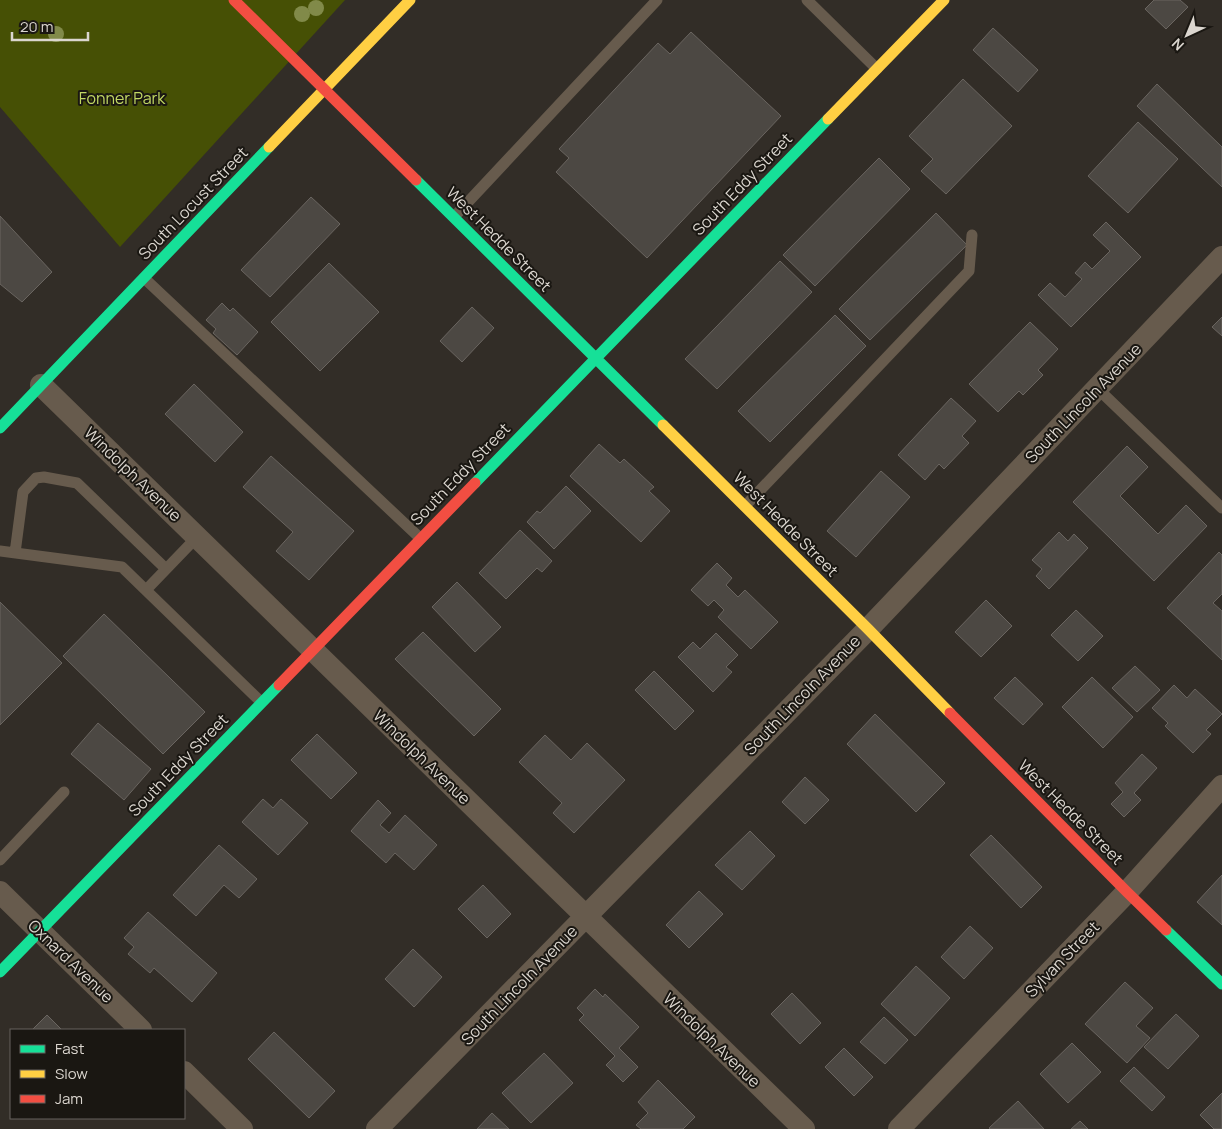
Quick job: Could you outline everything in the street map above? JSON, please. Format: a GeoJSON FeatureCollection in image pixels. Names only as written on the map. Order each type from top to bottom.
{"type":"FeatureCollection","features":[{"type":"Feature","properties":{"kind":"street","name":"West Hedde Street"},"geometry":{"type":"LineString","coordinates":[[234,0],[868,628],[1127,892],[1222,984]]}},
{"type":"Feature","properties":{"kind":"street","name":"South Locust Street"},"geometry":{"type":"LineString","coordinates":[[0,428],[410,0]]}},
{"type":"Feature","properties":{"kind":"street","name":"South Eddy Street"},"geometry":{"type":"LineString","coordinates":[[0,972],[944,0]]}},
{"type":"Feature","properties":{"kind":"street","name":"South Lincoln Avenue"},"geometry":{"type":"LineString","coordinates":[[377,1129],[868,628],[1222,257]]}},
{"type":"Feature","properties":{"kind":"street","name":"Windolph Avenue"},"geometry":{"type":"LineString","coordinates":[[42,385],[804,1129]]}},
{"type":"Feature","properties":{"kind":"street","name":"Sylvan Street"},"geometry":{"type":"LineString","coordinates":[[899,1129],[1127,892],[1222,786]]}},
{"type":"Feature","properties":{"kind":"street","name":"Oxnard Avenue"},"geometry":{"type":"LineString","coordinates":[[0,892],[140,1029]]}},
{"type":"Feature","properties":{"kind":"street"},"geometry":{"type":"LineString","coordinates":[[185,1073],[242,1129]]}},
{"type":"Feature","properties":{"kind":"lane"},"geometry":{"type":"LineString","coordinates":[[454,217],[657,0]]}},
{"type":"Feature","properties":{"kind":"lane"},"geometry":{"type":"LineString","coordinates":[[807,0],[877,68]]}},
{"type":"Feature","properties":{"kind":"lane"},"geometry":{"type":"LineString","coordinates":[[744,506],[969,271],[972,235]]}},
{"type":"Feature","properties":{"kind":"lane"},"geometry":{"type":"LineString","coordinates":[[144,278],[420,538]]}},
{"type":"Feature","properties":{"kind":"lane"},"geometry":{"type":"LineString","coordinates":[[1097,388],[1222,508]]}},
{"type":"Feature","properties":{"kind":"lane"},"geometry":{"type":"LineString","coordinates":[[16,554],[23,492],[36,478],[44,476],[78,483],[166,569]]}},
{"type":"Feature","properties":{"kind":"lane"},"geometry":{"type":"LineString","coordinates":[[146,590],[197,537]]}},
{"type":"Feature","properties":{"kind":"lane"},"geometry":{"type":"LineString","coordinates":[[0,552],[122,567],[261,702]]}},
{"type":"Feature","properties":{"kind":"lane"},"geometry":{"type":"LineString","coordinates":[[0,860],[64,792]]}},
{"type":"Feature","properties":{"kind":"green space","name":"Fonner Park"},"geometry":{"type":"Polygon","coordinates":[[[0,0],[345,0],[120,247],[0,107],[0,0]]]}},
{"type":"Feature","properties":{"kind":"building"},"geometry":{"type":"Polygon","coordinates":[[[1154,0],[1180,0],[1188,7],[1166,29],[1145,9],[1154,0]]]}},
{"type":"Feature","properties":{"kind":"building"},"geometry":{"type":"Polygon","coordinates":[[[993,28],[1038,70],[1018,92],[973,50],[993,28]]]}},
{"type":"Feature","properties":{"kind":"building"},"geometry":{"type":"Polygon","coordinates":[[[691,32],[781,116],[647,258],[556,172],[569,158],[559,149],[658,43],[670,54],[691,32]]]}},
{"type":"Feature","properties":{"kind":"building"},"geometry":{"type":"Polygon","coordinates":[[[963,79],[1012,126],[946,194],[921,171],[933,159],[909,136],[963,79]]]}},
{"type":"Feature","properties":{"kind":"building"},"geometry":{"type":"Polygon","coordinates":[[[1157,84],[1222,147],[1222,187],[1137,106],[1157,84]]]}},
{"type":"Feature","properties":{"kind":"building"},"geometry":{"type":"Polygon","coordinates":[[[1138,122],[1178,159],[1128,213],[1088,176],[1138,122]]]}},
{"type":"Feature","properties":{"kind":"building"},"geometry":{"type":"Polygon","coordinates":[[[879,158],[910,189],[815,286],[783,255],[879,158]]]}},
{"type":"Feature","properties":{"kind":"building"},"geometry":{"type":"Polygon","coordinates":[[[311,197],[340,224],[270,297],[241,270],[311,197]]]}},
{"type":"Feature","properties":{"kind":"building"},"geometry":{"type":"Polygon","coordinates":[[[936,213],[967,245],[870,340],[839,309],[936,213]]]}},
{"type":"Feature","properties":{"kind":"building"},"geometry":{"type":"Polygon","coordinates":[[[0,216],[52,272],[22,302],[0,284],[0,216]]]}},
{"type":"Feature","properties":{"kind":"building"},"geometry":{"type":"Polygon","coordinates":[[[1106,222],[1141,257],[1071,327],[1038,295],[1050,283],[1065,297],[1082,279],[1075,273],[1085,262],[1092,269],[1110,251],[1093,235],[1106,222]]]}},
{"type":"Feature","properties":{"kind":"building"},"geometry":{"type":"Polygon","coordinates":[[[780,261],[812,292],[717,389],[685,359],[780,261]]]}},
{"type":"Feature","properties":{"kind":"building"},"geometry":{"type":"Polygon","coordinates":[[[329,263],[379,312],[320,371],[271,322],[329,263]]]}},
{"type":"Feature","properties":{"kind":"building"},"geometry":{"type":"Polygon","coordinates":[[[222,303],[230,311],[233,308],[258,332],[237,355],[213,333],[216,329],[206,320],[222,303]]]}},
{"type":"Feature","properties":{"kind":"building"},"geometry":{"type":"Polygon","coordinates":[[[472,307],[494,328],[462,362],[440,341],[472,307]]]}},
{"type":"Feature","properties":{"kind":"building"},"geometry":{"type":"Polygon","coordinates":[[[835,315],[866,346],[770,442],[738,411],[835,315]]]}},
{"type":"Feature","properties":{"kind":"building"},"geometry":{"type":"Polygon","coordinates":[[[1222,317],[1222,336],[1212,327],[1222,317]]]}},
{"type":"Feature","properties":{"kind":"building"},"geometry":{"type":"Polygon","coordinates":[[[1030,322],[1058,349],[1038,370],[1043,375],[1023,395],[1019,391],[998,412],[969,384],[1030,322]]]}},
{"type":"Feature","properties":{"kind":"building"},"geometry":{"type":"Polygon","coordinates":[[[194,384],[243,432],[215,462],[165,414],[194,384]]]}},
{"type":"Feature","properties":{"kind":"building"},"geometry":{"type":"Polygon","coordinates":[[[951,398],[976,421],[962,436],[969,443],[944,469],[939,464],[925,480],[898,455],[951,398]]]}},
{"type":"Feature","properties":{"kind":"building"},"geometry":{"type":"Polygon","coordinates":[[[599,444],[620,463],[624,459],[654,487],[649,491],[670,511],[641,542],[570,476],[599,444]]]}},
{"type":"Feature","properties":{"kind":"building"},"geometry":{"type":"Polygon","coordinates":[[[1127,446],[1148,467],[1120,496],[1158,534],[1186,505],[1207,526],[1154,581],[1073,502],[1127,446]]]}},
{"type":"Feature","properties":{"kind":"building"},"geometry":{"type":"Polygon","coordinates":[[[271,456],[354,531],[309,580],[276,551],[293,532],[243,487],[271,456]]]}},
{"type":"Feature","properties":{"kind":"building"},"geometry":{"type":"Polygon","coordinates":[[[881,471],[910,497],[856,557],[827,531],[881,471]]]}},
{"type":"Feature","properties":{"kind":"building"},"geometry":{"type":"Polygon","coordinates":[[[566,486],[591,511],[554,549],[527,522],[537,511],[540,513],[566,486]]]}},
{"type":"Feature","properties":{"kind":"building"},"geometry":{"type":"Polygon","coordinates":[[[520,530],[552,561],[542,572],[537,568],[506,599],[479,573],[520,530]]]}},
{"type":"Feature","properties":{"kind":"building"},"geometry":{"type":"Polygon","coordinates":[[[1059,532],[1068,541],[1074,534],[1088,548],[1049,589],[1036,576],[1042,569],[1032,560],[1059,532]]]}},
{"type":"Feature","properties":{"kind":"building"},"geometry":{"type":"Polygon","coordinates":[[[1219,552],[1222,555],[1222,594],[1213,603],[1222,611],[1222,660],[1167,608],[1219,552]]]}},
{"type":"Feature","properties":{"kind":"building"},"geometry":{"type":"Polygon","coordinates":[[[717,563],[732,578],[726,585],[738,597],[745,590],[778,622],[751,649],[718,617],[724,610],[714,600],[708,606],[691,590],[717,563]]]}},
{"type":"Feature","properties":{"kind":"building"},"geometry":{"type":"Polygon","coordinates":[[[457,582],[501,627],[475,652],[432,607],[457,582]]]}},
{"type":"Feature","properties":{"kind":"building"},"geometry":{"type":"Polygon","coordinates":[[[986,600],[1012,626],[981,657],[955,632],[986,600]]]}},
{"type":"Feature","properties":{"kind":"building"},"geometry":{"type":"Polygon","coordinates":[[[0,602],[62,663],[0,725],[0,602]]]}},
{"type":"Feature","properties":{"kind":"building"},"geometry":{"type":"Polygon","coordinates":[[[1076,610],[1103,636],[1078,661],[1051,635],[1076,610]]]}},
{"type":"Feature","properties":{"kind":"building"},"geometry":{"type":"Polygon","coordinates":[[[104,614],[205,712],[163,754],[63,656],[104,614]]]}},
{"type":"Feature","properties":{"kind":"building"},"geometry":{"type":"Polygon","coordinates":[[[423,632],[501,709],[474,736],[395,659],[423,632]]]}},
{"type":"Feature","properties":{"kind":"building"},"geometry":{"type":"Polygon","coordinates":[[[716,633],[738,655],[726,667],[732,672],[713,692],[678,657],[693,642],[700,649],[716,633]]]}},
{"type":"Feature","properties":{"kind":"building"},"geometry":{"type":"Polygon","coordinates":[[[1135,666],[1160,690],[1137,712],[1112,688],[1135,666]]]}},
{"type":"Feature","properties":{"kind":"building"},"geometry":{"type":"Polygon","coordinates":[[[654,671],[694,711],[675,730],[635,690],[654,671]]]}},
{"type":"Feature","properties":{"kind":"building"},"geometry":{"type":"Polygon","coordinates":[[[1015,677],[1043,704],[1023,725],[994,698],[1015,677]]]}},
{"type":"Feature","properties":{"kind":"building"},"geometry":{"type":"Polygon","coordinates":[[[1092,677],[1133,717],[1103,748],[1062,707],[1092,677]]]}},
{"type":"Feature","properties":{"kind":"building"},"geometry":{"type":"Polygon","coordinates":[[[1174,685],[1187,698],[1195,689],[1222,714],[1206,730],[1211,734],[1193,753],[1165,726],[1168,723],[1152,708],[1174,685]]]}},
{"type":"Feature","properties":{"kind":"building"},"geometry":{"type":"Polygon","coordinates":[[[875,714],[945,783],[916,812],[847,744],[875,714]]]}},
{"type":"Feature","properties":{"kind":"building"},"geometry":{"type":"Polygon","coordinates":[[[98,723],[151,769],[124,800],[71,754],[98,723]]]}},
{"type":"Feature","properties":{"kind":"building"},"geometry":{"type":"Polygon","coordinates":[[[317,734],[357,773],[331,799],[291,760],[317,734]]]}},
{"type":"Feature","properties":{"kind":"building"},"geometry":{"type":"Polygon","coordinates":[[[545,735],[571,760],[587,743],[625,780],[574,833],[553,813],[562,803],[519,762],[545,735]]]}},
{"type":"Feature","properties":{"kind":"building"},"geometry":{"type":"Polygon","coordinates":[[[1142,754],[1157,768],[1134,793],[1141,800],[1124,817],[1111,804],[1123,792],[1115,783],[1142,754]]]}},
{"type":"Feature","properties":{"kind":"building"},"geometry":{"type":"Polygon","coordinates":[[[805,777],[829,800],[805,824],[782,802],[805,777]]]}},
{"type":"Feature","properties":{"kind":"building"},"geometry":{"type":"Polygon","coordinates":[[[263,799],[273,808],[281,799],[308,823],[278,855],[242,822],[263,799]]]}},
{"type":"Feature","properties":{"kind":"building"},"geometry":{"type":"Polygon","coordinates":[[[378,800],[391,813],[380,825],[389,833],[405,815],[437,845],[414,870],[395,853],[386,863],[351,831],[378,800]]]}},
{"type":"Feature","properties":{"kind":"building"},"geometry":{"type":"Polygon","coordinates":[[[750,831],[775,856],[742,890],[715,865],[750,831]]]}},
{"type":"Feature","properties":{"kind":"building"},"geometry":{"type":"Polygon","coordinates":[[[991,835],[1042,887],[1021,908],[970,855],[991,835]]]}},
{"type":"Feature","properties":{"kind":"building"},"geometry":{"type":"Polygon","coordinates":[[[219,845],[257,879],[239,898],[224,885],[196,916],[173,895],[219,845]]]}},
{"type":"Feature","properties":{"kind":"building"},"geometry":{"type":"Polygon","coordinates":[[[1222,875],[1222,925],[1197,902],[1222,875]]]}},
{"type":"Feature","properties":{"kind":"building"},"geometry":{"type":"Polygon","coordinates":[[[483,885],[511,914],[487,938],[458,909],[483,885]]]}},
{"type":"Feature","properties":{"kind":"building"},"geometry":{"type":"Polygon","coordinates":[[[699,891],[723,914],[689,948],[666,925],[699,891]]]}},
{"type":"Feature","properties":{"kind":"building"},"geometry":{"type":"Polygon","coordinates":[[[148,912],[217,973],[192,1002],[154,968],[150,973],[128,954],[134,947],[124,938],[148,912]]]}},
{"type":"Feature","properties":{"kind":"building"},"geometry":{"type":"Polygon","coordinates":[[[970,926],[993,948],[964,979],[941,957],[970,926]]]}},
{"type":"Feature","properties":{"kind":"building"},"geometry":{"type":"Polygon","coordinates":[[[413,949],[442,977],[414,1007],[385,979],[413,949]]]}},
{"type":"Feature","properties":{"kind":"building"},"geometry":{"type":"Polygon","coordinates":[[[916,966],[950,998],[915,1036],[881,1004],[916,966]]]}},
{"type":"Feature","properties":{"kind":"building"},"geometry":{"type":"Polygon","coordinates":[[[1125,982],[1153,1008],[1136,1026],[1150,1038],[1127,1063],[1085,1024],[1125,982]]]}},
{"type":"Feature","properties":{"kind":"building"},"geometry":{"type":"Polygon","coordinates":[[[595,989],[603,997],[605,994],[639,1027],[619,1048],[638,1067],[623,1082],[606,1065],[615,1056],[579,1020],[584,1015],[577,1008],[595,989]]]}},
{"type":"Feature","properties":{"kind":"building"},"geometry":{"type":"Polygon","coordinates":[[[792,993],[821,1023],[800,1044],[771,1014],[792,993]]]}},
{"type":"Feature","properties":{"kind":"building"},"geometry":{"type":"Polygon","coordinates":[[[1176,1014],[1199,1036],[1168,1069],[1144,1047],[1176,1014]]]}},
{"type":"Feature","properties":{"kind":"building"},"geometry":{"type":"Polygon","coordinates":[[[47,1015],[61,1029],[33,1029],[47,1015]]]}},
{"type":"Feature","properties":{"kind":"building"},"geometry":{"type":"Polygon","coordinates":[[[884,1017],[908,1040],[885,1064],[860,1042],[884,1017]]]}},
{"type":"Feature","properties":{"kind":"building"},"geometry":{"type":"Polygon","coordinates":[[[274,1032],[335,1091],[309,1118],[248,1059],[274,1032]]]}},
{"type":"Feature","properties":{"kind":"building"},"geometry":{"type":"Polygon","coordinates":[[[1072,1043],[1101,1072],[1068,1103],[1040,1074],[1072,1043]]]}},
{"type":"Feature","properties":{"kind":"building"},"geometry":{"type":"Polygon","coordinates":[[[844,1048],[873,1077],[854,1096],[825,1067],[844,1048]]]}},
{"type":"Feature","properties":{"kind":"building"},"geometry":{"type":"Polygon","coordinates":[[[544,1053],[573,1083],[531,1123],[502,1093],[544,1053]]]}},
{"type":"Feature","properties":{"kind":"building"},"geometry":{"type":"Polygon","coordinates":[[[1134,1067],[1165,1097],[1152,1111],[1120,1081],[1134,1067]]]}},
{"type":"Feature","properties":{"kind":"building"},"geometry":{"type":"Polygon","coordinates":[[[658,1080],[695,1117],[683,1129],[641,1129],[636,1125],[648,1113],[638,1102],[658,1080]]]}},
{"type":"Feature","properties":{"kind":"building"},"geometry":{"type":"Polygon","coordinates":[[[1222,1093],[1222,1129],[1214,1129],[1200,1115],[1222,1093]]]}},
{"type":"Feature","properties":{"kind":"building"},"geometry":{"type":"Polygon","coordinates":[[[1018,1101],[1044,1129],[989,1128],[1018,1101]]]}},
{"type":"Feature","properties":{"kind":"building"},"geometry":{"type":"Polygon","coordinates":[[[492,1113],[509,1129],[477,1129],[492,1113]]]}},
{"type":"Feature","properties":{"kind":"building"},"geometry":{"type":"Polygon","coordinates":[[[1080,1121],[1088,1129],[1071,1129],[1080,1121]]]}},
{"type":"Feature","properties":{"kind":"traffic: fast"},"geometry":{"type":"LineString","coordinates":[[475,483],[828,119]]}},
{"type":"Feature","properties":{"kind":"traffic: fast"},"geometry":{"type":"LineString","coordinates":[[0,428],[269,147]]}},
{"type":"Feature","properties":{"kind":"traffic: fast"},"geometry":{"type":"LineString","coordinates":[[416,180],[663,425]]}},
{"type":"Feature","properties":{"kind":"traffic: fast"},"geometry":{"type":"LineString","coordinates":[[0,972],[279,685]]}},
{"type":"Feature","properties":{"kind":"traffic: fast"},"geometry":{"type":"LineString","coordinates":[[1166,930],[1222,984]]}},
{"type":"Feature","properties":{"kind":"traffic: slow"},"geometry":{"type":"LineString","coordinates":[[269,147],[410,0]]}},
{"type":"Feature","properties":{"kind":"traffic: slow"},"geometry":{"type":"LineString","coordinates":[[828,119],[944,0]]}},
{"type":"Feature","properties":{"kind":"traffic: slow"},"geometry":{"type":"LineString","coordinates":[[663,425],[950,713]]}},
{"type":"Feature","properties":{"kind":"traffic: jam"},"geometry":{"type":"LineString","coordinates":[[234,0],[416,180]]}},
{"type":"Feature","properties":{"kind":"traffic: jam"},"geometry":{"type":"LineString","coordinates":[[279,685],[475,483]]}},
{"type":"Feature","properties":{"kind":"traffic: jam"},"geometry":{"type":"LineString","coordinates":[[950,713],[1166,930]]}}]}
